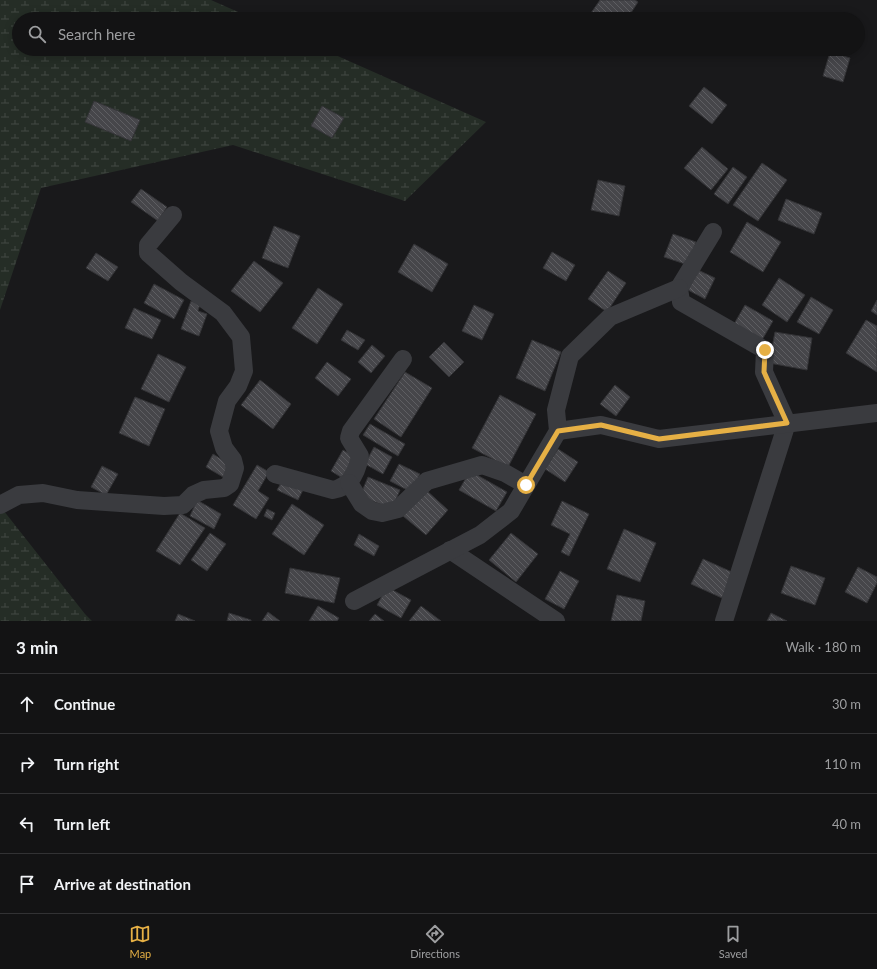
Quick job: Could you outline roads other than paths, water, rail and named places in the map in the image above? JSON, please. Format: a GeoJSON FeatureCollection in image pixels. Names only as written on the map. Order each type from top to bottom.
{"type":"FeatureCollection","features":[{"type":"Feature","properties":{"kind":"street"},"geometry":{"type":"LineString","coordinates":[[0,505],[19,495],[43,493],[77,500],[164,506],[183,505],[193,495],[204,490],[224,488],[230,484],[235,468],[233,460],[224,448],[219,431],[227,401],[238,386],[244,370],[241,337],[223,313],[181,282],[148,253],[148,245],[173,215]]}},
{"type":"Feature","properties":{"kind":"street"},"geometry":{"type":"LineString","coordinates":[[354,601],[480,535],[511,511],[558,431],[556,410],[570,356],[610,318],[679,288],[713,232]]}},
{"type":"Feature","properties":{"kind":"street"},"geometry":{"type":"LineString","coordinates":[[679,288],[682,302],[765,350],[764,372],[787,423],[724,621]]}},
{"type":"Feature","properties":{"kind":"street"},"geometry":{"type":"LineString","coordinates":[[275,474],[333,490],[342,488],[349,483],[359,464],[360,456],[349,438],[351,431],[403,359]]}},
{"type":"Feature","properties":{"kind":"street"},"geometry":{"type":"LineString","coordinates":[[558,431],[601,425],[659,439],[877,413]]}},
{"type":"Feature","properties":{"kind":"street"},"geometry":{"type":"LineString","coordinates":[[349,483],[362,504],[372,511],[382,512],[398,509],[427,481],[482,465],[504,473],[526,485]]}},
{"type":"Feature","properties":{"kind":"street"},"geometry":{"type":"LineString","coordinates":[[450,550],[556,621]]}}]}
